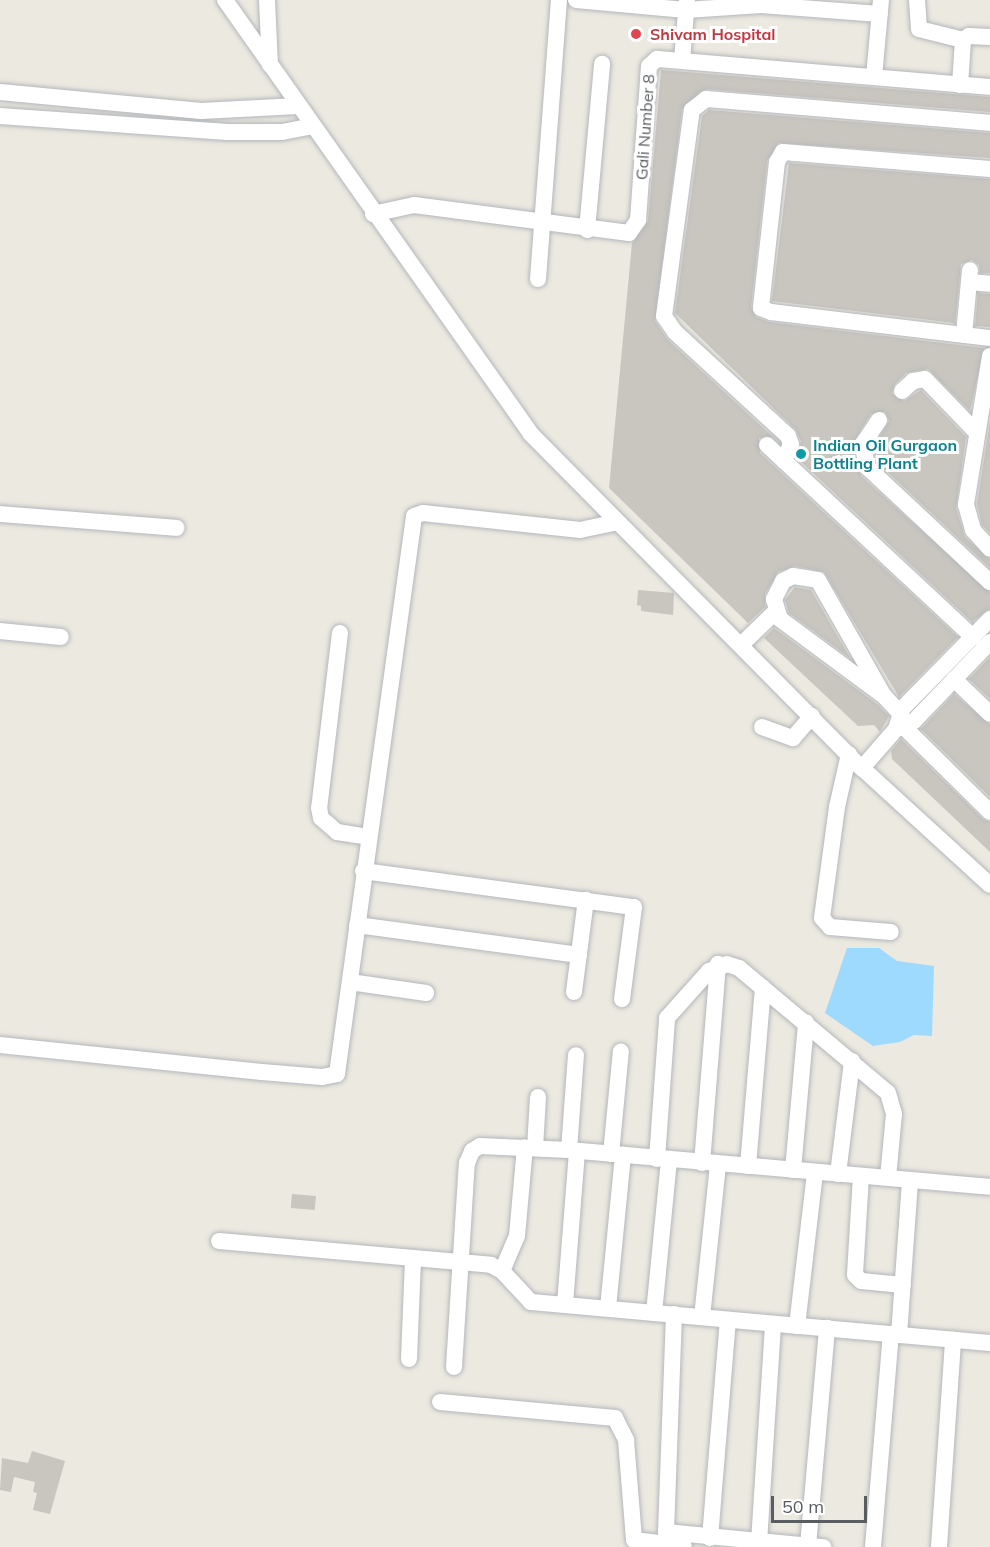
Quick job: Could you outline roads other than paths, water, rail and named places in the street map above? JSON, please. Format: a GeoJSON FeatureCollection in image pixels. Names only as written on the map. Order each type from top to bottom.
{"type":"FeatureCollection","features":[{"type":"Feature","properties":{"kind":"street"},"geometry":{"type":"LineString","coordinates":[[225,0],[373,214],[531,434],[862,768],[990,885]]}},
{"type":"Feature","properties":{"kind":"street"},"geometry":{"type":"LineString","coordinates":[[267,0],[270,66]]}},
{"type":"Feature","properties":{"kind":"street"},"geometry":{"type":"LineString","coordinates":[[538,279],[559,0]]}},
{"type":"Feature","properties":{"kind":"street"},"geometry":{"type":"LineString","coordinates":[[576,0],[686,5],[735,3],[880,7],[874,77]]}},
{"type":"Feature","properties":{"kind":"street"},"geometry":{"type":"LineString","coordinates":[[917,0],[916,21],[919,29],[964,38],[990,37]]}},
{"type":"Feature","properties":{"kind":"street"},"geometry":{"type":"LineString","coordinates":[[682,60],[686,5]]}},
{"type":"Feature","properties":{"kind":"street"},"geometry":{"type":"LineString","coordinates":[[960,85],[964,38]]}},
{"type":"Feature","properties":{"kind":"street","name":"Gali Number 8"},"geometry":{"type":"LineString","coordinates":[[373,214],[414,205],[622,234],[636,226],[649,66],[657,59],[990,87]]}},
{"type":"Feature","properties":{"kind":"street"},"geometry":{"type":"LineString","coordinates":[[587,230],[602,64]]}},
{"type":"Feature","properties":{"kind":"street"},"geometry":{"type":"LineString","coordinates":[[0,92],[201,111],[298,106]]}},
{"type":"Feature","properties":{"kind":"street"},"geometry":{"type":"LineString","coordinates":[[784,461],[791,444],[788,436],[675,332],[664,316],[692,110],[706,99],[990,123]]}},
{"type":"Feature","properties":{"kind":"street"},"geometry":{"type":"LineString","coordinates":[[0,116],[227,132],[282,132],[312,126]]}},
{"type":"Feature","properties":{"kind":"street"},"geometry":{"type":"LineString","coordinates":[[990,169],[783,152],[778,156],[761,308],[764,311],[990,338]]}},
{"type":"Feature","properties":{"kind":"street"},"geometry":{"type":"LineString","coordinates":[[964,335],[970,276],[990,284]]}},
{"type":"Feature","properties":{"kind":"street"},"geometry":{"type":"LineString","coordinates":[[990,356],[966,505],[973,530],[990,549]]}},
{"type":"Feature","properties":{"kind":"street"},"geometry":{"type":"LineString","coordinates":[[902,391],[913,381],[925,379],[977,433]]}},
{"type":"Feature","properties":{"kind":"street"},"geometry":{"type":"LineString","coordinates":[[879,420],[862,445],[868,468],[990,582]]}},
{"type":"Feature","properties":{"kind":"street"},"geometry":{"type":"LineString","coordinates":[[767,445],[973,637]]}},
{"type":"Feature","properties":{"kind":"street"},"geometry":{"type":"LineString","coordinates":[[0,1045],[331,1077],[340,1070],[363,871],[414,516],[423,513],[580,530],[617,522]]}},
{"type":"Feature","properties":{"kind":"street"},"geometry":{"type":"LineString","coordinates":[[0,514],[176,528]]}},
{"type":"Feature","properties":{"kind":"street"},"geometry":{"type":"LineString","coordinates":[[741,645],[775,612],[776,590],[783,581],[793,576],[818,580],[900,723],[990,812]]}},
{"type":"Feature","properties":{"kind":"street"},"geometry":{"type":"LineString","coordinates":[[775,612],[884,696]]}},
{"type":"Feature","properties":{"kind":"street"},"geometry":{"type":"LineString","coordinates":[[862,768],[990,620]]}},
{"type":"Feature","properties":{"kind":"street"},"geometry":{"type":"LineString","coordinates":[[0,630],[61,637]]}},
{"type":"Feature","properties":{"kind":"street"},"geometry":{"type":"LineString","coordinates":[[340,633],[319,807],[321,818],[337,832],[368,837]]}},
{"type":"Feature","properties":{"kind":"street"},"geometry":{"type":"LineString","coordinates":[[900,723],[914,722],[990,642]]}},
{"type":"Feature","properties":{"kind":"street"},"geometry":{"type":"LineString","coordinates":[[954,679],[990,714]]}},
{"type":"Feature","properties":{"kind":"street"},"geometry":{"type":"LineString","coordinates":[[762,727],[793,738],[812,716]]}},
{"type":"Feature","properties":{"kind":"street"},"geometry":{"type":"LineString","coordinates":[[849,754],[838,799],[822,918],[830,927],[891,933]]}},
{"type":"Feature","properties":{"kind":"street"},"geometry":{"type":"LineString","coordinates":[[363,871],[634,907],[622,999]]}},
{"type":"Feature","properties":{"kind":"street"},"geometry":{"type":"LineString","coordinates":[[574,992],[586,900]]}},
{"type":"Feature","properties":{"kind":"street"},"geometry":{"type":"LineString","coordinates":[[357,925],[579,955]]}},
{"type":"Feature","properties":{"kind":"street"},"geometry":{"type":"LineString","coordinates":[[718,964],[739,968],[852,1061],[891,1098],[888,1178]]}},
{"type":"Feature","properties":{"kind":"street"},"geometry":{"type":"LineString","coordinates":[[654,1313],[663,1159],[667,1018],[718,964]]}},
{"type":"Feature","properties":{"kind":"street"},"geometry":{"type":"LineString","coordinates":[[702,1317],[718,964]]}},
{"type":"Feature","properties":{"kind":"street"},"geometry":{"type":"LineString","coordinates":[[350,982],[426,993]]}},
{"type":"Feature","properties":{"kind":"street"},"geometry":{"type":"LineString","coordinates":[[748,1166],[763,988]]}},
{"type":"Feature","properties":{"kind":"street"},"geometry":{"type":"LineString","coordinates":[[793,1170],[806,1023]]}},
{"type":"Feature","properties":{"kind":"street"},"geometry":{"type":"LineString","coordinates":[[608,1308],[621,1051]]}},
{"type":"Feature","properties":{"kind":"street"},"geometry":{"type":"LineString","coordinates":[[565,1305],[576,1055]]}},
{"type":"Feature","properties":{"kind":"street"},"geometry":{"type":"LineString","coordinates":[[838,1174],[852,1061]]}},
{"type":"Feature","properties":{"kind":"street"},"geometry":{"type":"LineString","coordinates":[[502,1271],[517,1236],[538,1097]]}},
{"type":"Feature","properties":{"kind":"street"},"geometry":{"type":"LineString","coordinates":[[454,1367],[467,1163],[472,1151],[486,1145],[573,1150],[990,1187]]}},
{"type":"Feature","properties":{"kind":"street"},"geometry":{"type":"LineString","coordinates":[[797,1326],[815,1172]]}},
{"type":"Feature","properties":{"kind":"street"},"geometry":{"type":"LineString","coordinates":[[861,1176],[855,1275],[861,1281],[903,1285]]}},
{"type":"Feature","properties":{"kind":"street"},"geometry":{"type":"LineString","coordinates":[[873,1547],[895,1334],[903,1285],[910,1180]]}},
{"type":"Feature","properties":{"kind":"street"},"geometry":{"type":"LineString","coordinates":[[219,1241],[491,1265],[502,1271],[525,1299],[565,1305],[990,1342]]}},
{"type":"Feature","properties":{"kind":"street"},"geometry":{"type":"LineString","coordinates":[[409,1359],[413,1258]]}},
{"type":"Feature","properties":{"kind":"street"},"geometry":{"type":"LineString","coordinates":[[674,1314],[664,1524],[670,1534],[705,1542]]}},
{"type":"Feature","properties":{"kind":"street"},"geometry":{"type":"LineString","coordinates":[[705,1542],[728,1320]]}},
{"type":"Feature","properties":{"kind":"street"},"geometry":{"type":"LineString","coordinates":[[759,1542],[773,1324]]}},
{"type":"Feature","properties":{"kind":"street"},"geometry":{"type":"LineString","coordinates":[[440,1402],[615,1418],[626,1440],[634,1540],[759,1542],[815,1546],[827,1328]]}},
{"type":"Feature","properties":{"kind":"street"},"geometry":{"type":"LineString","coordinates":[[939,1547],[953,1339]]}},
{"type":"Feature","properties":{"kind":"water"},"geometry":{"type":"Polygon","coordinates":[[[847,948],[879,948],[897,961],[934,966],[932,1036],[914,1035],[900,1042],[873,1046],[825,1013],[847,948]]]}},
{"type":"Feature","properties":{"kind":"place","name":"Shivam Hospital"},"geometry":{"type":"Point","coordinates":[636,34]}},
{"type":"Feature","properties":{"kind":"place","name":"Indian Oil Gurgaon Bottling Plant"},"geometry":{"type":"Point","coordinates":[801,454]}}]}
